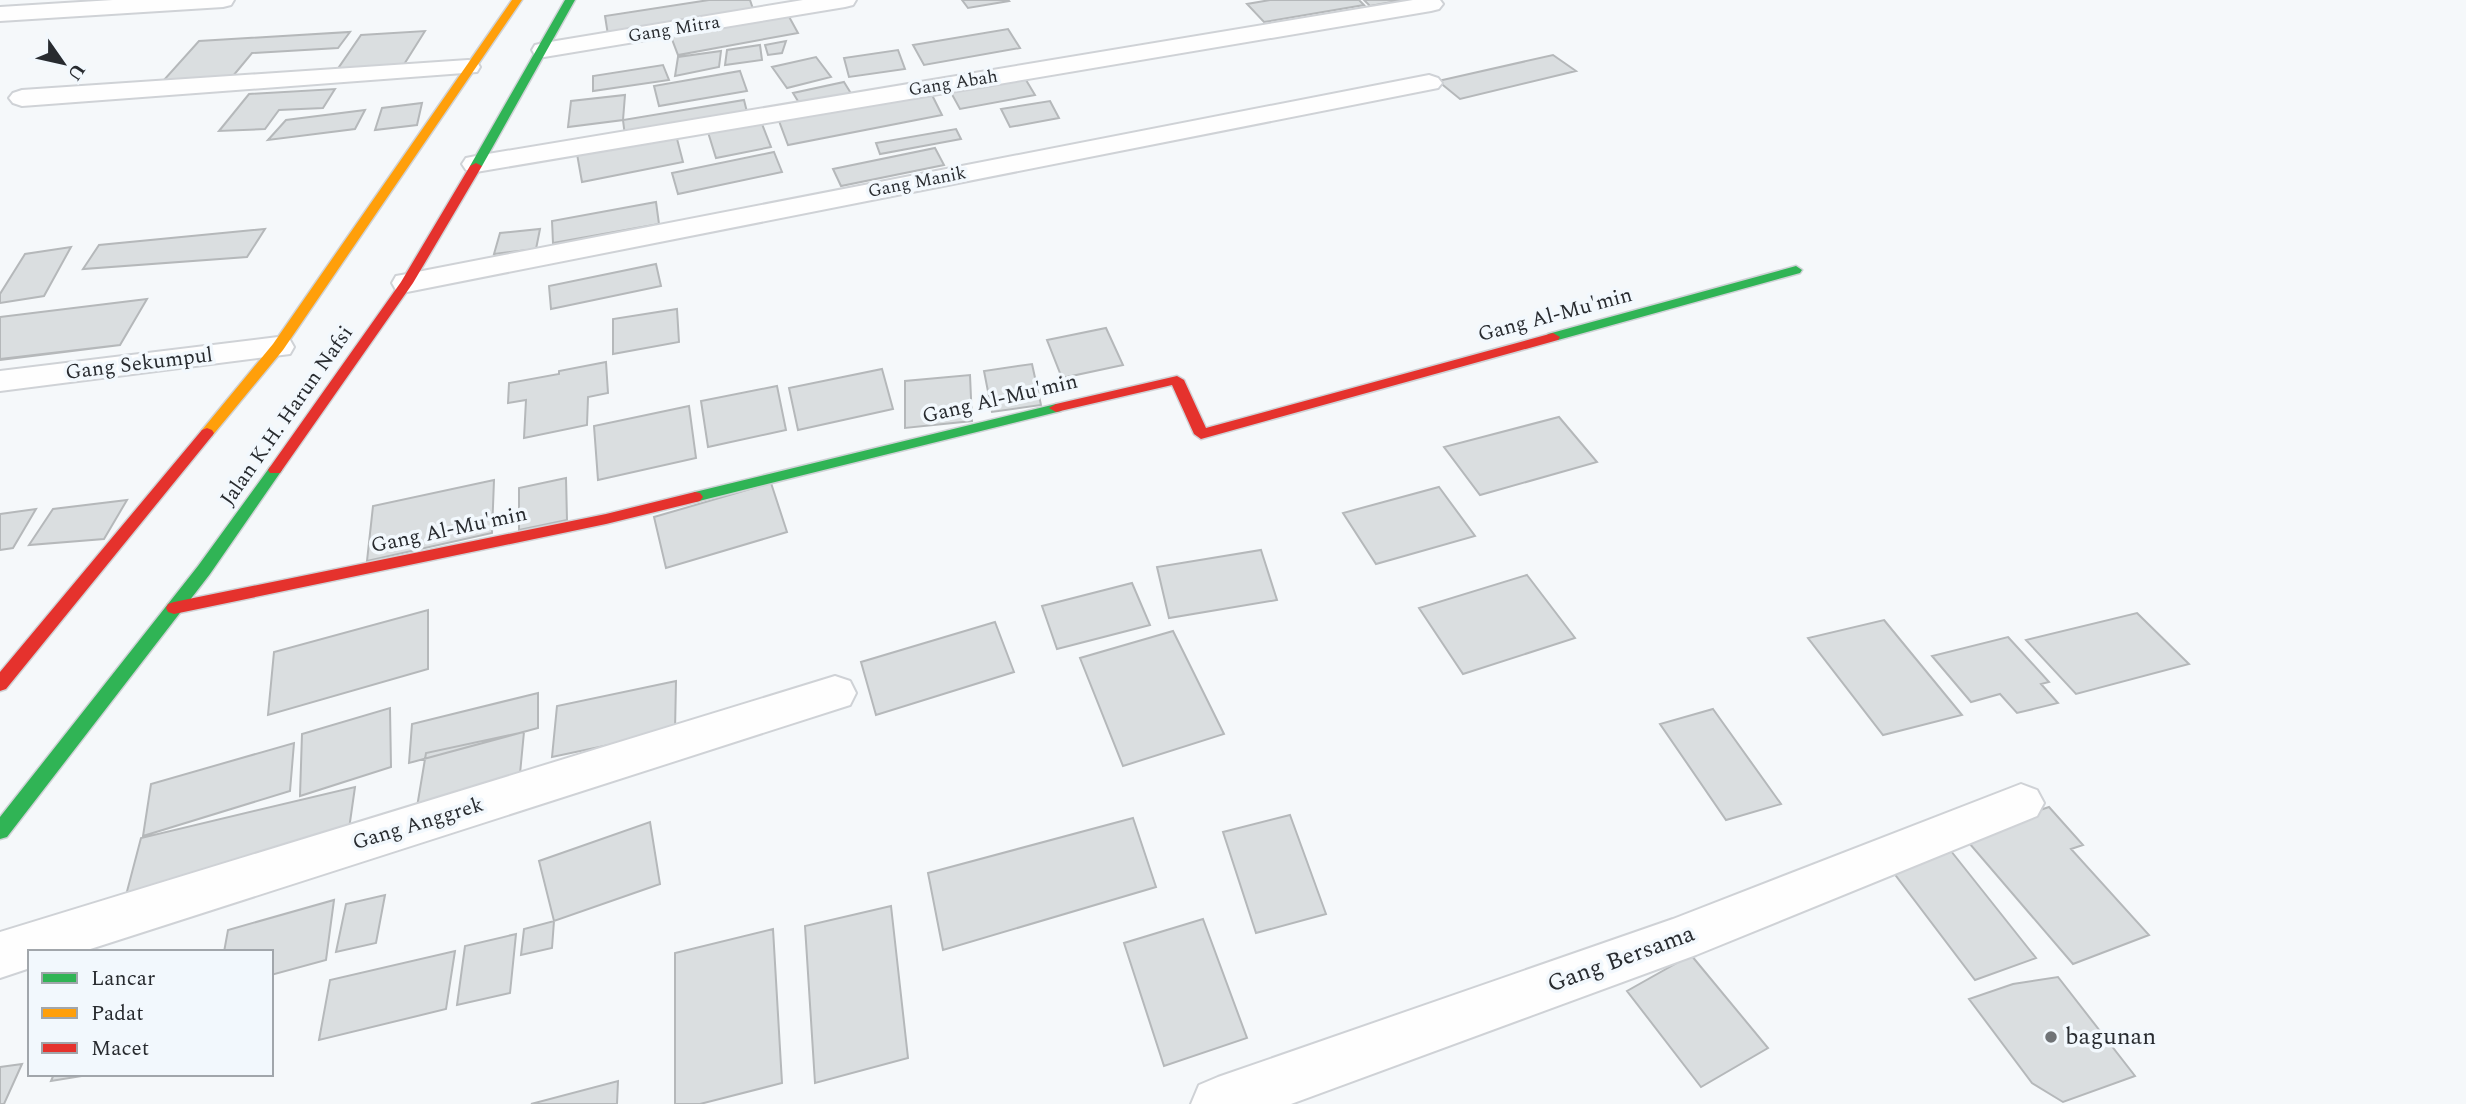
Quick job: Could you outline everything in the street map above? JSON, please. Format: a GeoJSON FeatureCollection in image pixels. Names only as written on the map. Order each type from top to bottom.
{"type":"FeatureCollection","features":[{"type":"Feature","properties":{"kind":"main road"},"geometry":{"type":"LineString","coordinates":[[554,1],[568,0]]}},
{"type":"Feature","properties":{"kind":"main road","name":"Jalan K.H. Harun Nafsi"},"geometry":{"type":"LineString","coordinates":[[0,831],[174,608],[407,283],[544,50],[568,0]]}},
{"type":"Feature","properties":{"kind":"main road"},"geometry":{"type":"LineString","coordinates":[[0,684],[278,347],[468,67],[520,2]]}},
{"type":"Feature","properties":{"kind":"main road","name":"Gang Al-Mu'min"},"geometry":{"type":"LineString","coordinates":[[174,608],[606,519],[1005,419],[1177,380],[1201,434],[1796,270]]}},
{"type":"Feature","properties":{"kind":"street"},"geometry":{"type":"LineString","coordinates":[[0,14],[223,0]]}},
{"type":"Feature","properties":{"kind":"street","name":"Gang Mitra"},"geometry":{"type":"LineString","coordinates":[[544,50],[845,0]]}},
{"type":"Feature","properties":{"kind":"street","name":"Gang Abah"},"geometry":{"type":"LineString","coordinates":[[476,164],[1431,4]]}},
{"type":"Feature","properties":{"kind":"street"},"geometry":{"type":"LineString","coordinates":[[22,98],[468,67]]}},
{"type":"Feature","properties":{"kind":"street","name":"Gang Manik"},"geometry":{"type":"LineString","coordinates":[[407,283],[1429,83]]}},
{"type":"Feature","properties":{"kind":"street","name":"Gang Sekumpul"},"geometry":{"type":"LineString","coordinates":[[0,381],[278,347]]}},
{"type":"Feature","properties":{"kind":"street","name":"Gang Anggrek"},"geometry":{"type":"LineString","coordinates":[[0,955],[835,693]]}},
{"type":"Feature","properties":{"kind":"street","name":"Gang Bersama"},"geometry":{"type":"LineString","coordinates":[[1218,1104],[1679,939],[2021,803]]}},
{"type":"Feature","properties":{"kind":"building"},"geometry":{"type":"Polygon","coordinates":[[[709,0],[750,0],[754,12],[608,35],[605,16],[709,0]]]}},
{"type":"Feature","properties":{"kind":"building"},"geometry":{"type":"Polygon","coordinates":[[[962,0],[1008,0],[1009,1],[968,8],[962,0]]]}},
{"type":"Feature","properties":{"kind":"building"},"geometry":{"type":"Polygon","coordinates":[[[1270,0],[1359,0],[1364,5],[1264,22],[1247,4],[1270,0]]]}},
{"type":"Feature","properties":{"kind":"building"},"geometry":{"type":"Polygon","coordinates":[[[1364,0],[1403,0],[1370,6],[1364,0]]]}},
{"type":"Feature","properties":{"kind":"building"},"geometry":{"type":"Polygon","coordinates":[[[787,13],[798,33],[678,55],[670,34],[787,13]]]}},
{"type":"Feature","properties":{"kind":"building"},"geometry":{"type":"Polygon","coordinates":[[[1008,29],[1020,48],[924,65],[913,45],[1008,29]]]}},
{"type":"Feature","properties":{"kind":"building"},"geometry":{"type":"Polygon","coordinates":[[[425,31],[403,66],[337,70],[361,35],[425,31]]]}},
{"type":"Feature","properties":{"kind":"building"},"geometry":{"type":"Polygon","coordinates":[[[350,32],[338,48],[252,53],[233,76],[163,81],[199,41],[350,32]]]}},
{"type":"Feature","properties":{"kind":"building"},"geometry":{"type":"Polygon","coordinates":[[[786,41],[782,53],[768,55],[765,45],[786,41]]]}},
{"type":"Feature","properties":{"kind":"building"},"geometry":{"type":"Polygon","coordinates":[[[760,45],[762,60],[725,65],[727,50],[760,45]]]}},
{"type":"Feature","properties":{"kind":"building"},"geometry":{"type":"Polygon","coordinates":[[[898,50],[905,69],[849,77],[844,58],[898,50]]]}},
{"type":"Feature","properties":{"kind":"building"},"geometry":{"type":"Polygon","coordinates":[[[721,51],[719,67],[675,76],[678,57],[721,51]]]}},
{"type":"Feature","properties":{"kind":"building"},"geometry":{"type":"Polygon","coordinates":[[[1553,55],[1576,71],[1460,99],[1438,81],[1553,55]]]}},
{"type":"Feature","properties":{"kind":"building"},"geometry":{"type":"Polygon","coordinates":[[[816,57],[831,77],[787,88],[772,67],[816,57]]]}},
{"type":"Feature","properties":{"kind":"building"},"geometry":{"type":"Polygon","coordinates":[[[663,65],[669,80],[593,91],[593,76],[663,65]]]}},
{"type":"Feature","properties":{"kind":"building"},"geometry":{"type":"Polygon","coordinates":[[[740,71],[747,91],[659,106],[654,86],[740,71]]]}},
{"type":"Feature","properties":{"kind":"building"},"geometry":{"type":"Polygon","coordinates":[[[1023,75],[1035,95],[960,109],[949,89],[1023,75]]]}},
{"type":"Feature","properties":{"kind":"building"},"geometry":{"type":"Polygon","coordinates":[[[844,82],[852,95],[801,106],[793,93],[844,82]]]}},
{"type":"Feature","properties":{"kind":"building"},"geometry":{"type":"Polygon","coordinates":[[[335,89],[323,108],[279,110],[265,129],[219,131],[249,94],[335,89]]]}},
{"type":"Feature","properties":{"kind":"building"},"geometry":{"type":"Polygon","coordinates":[[[931,93],[942,115],[788,145],[779,121],[931,93]]]}},
{"type":"Feature","properties":{"kind":"building"},"geometry":{"type":"Polygon","coordinates":[[[625,95],[623,120],[568,127],[571,101],[625,95]]]}},
{"type":"Feature","properties":{"kind":"building"},"geometry":{"type":"Polygon","coordinates":[[[744,100],[748,116],[625,136],[623,120],[744,100]]]}},
{"type":"Feature","properties":{"kind":"building"},"geometry":{"type":"Polygon","coordinates":[[[1050,101],[1059,118],[1010,127],[1001,109],[1050,101]]]}},
{"type":"Feature","properties":{"kind":"building"},"geometry":{"type":"Polygon","coordinates":[[[422,103],[417,125],[375,130],[382,108],[422,103]]]}},
{"type":"Feature","properties":{"kind":"building"},"geometry":{"type":"Polygon","coordinates":[[[365,110],[355,129],[268,140],[286,120],[365,110]]]}},
{"type":"Feature","properties":{"kind":"building"},"geometry":{"type":"Polygon","coordinates":[[[760,119],[771,147],[716,158],[707,129],[760,119]]]}},
{"type":"Feature","properties":{"kind":"building"},"geometry":{"type":"Polygon","coordinates":[[[956,129],[961,139],[880,154],[876,143],[956,129]]]}},
{"type":"Feature","properties":{"kind":"building"},"geometry":{"type":"Polygon","coordinates":[[[676,135],[683,162],[582,182],[577,154],[676,135]]]}},
{"type":"Feature","properties":{"kind":"building"},"geometry":{"type":"Polygon","coordinates":[[[935,148],[944,165],[841,186],[833,169],[935,148]]]}},
{"type":"Feature","properties":{"kind":"building"},"geometry":{"type":"Polygon","coordinates":[[[774,152],[782,172],[678,194],[672,173],[774,152]]]}},
{"type":"Feature","properties":{"kind":"building"},"geometry":{"type":"Polygon","coordinates":[[[656,202],[659,224],[553,243],[552,221],[656,202]]]}},
{"type":"Feature","properties":{"kind":"building"},"geometry":{"type":"Polygon","coordinates":[[[265,229],[247,257],[83,269],[99,245],[265,229]]]}},
{"type":"Feature","properties":{"kind":"building"},"geometry":{"type":"Polygon","coordinates":[[[540,229],[536,249],[494,254],[500,233],[540,229]]]}},
{"type":"Feature","properties":{"kind":"building"},"geometry":{"type":"Polygon","coordinates":[[[71,247],[44,296],[0,303],[0,294],[25,254],[71,247]]]}},
{"type":"Feature","properties":{"kind":"building"},"geometry":{"type":"Polygon","coordinates":[[[656,264],[661,286],[551,309],[549,286],[656,264]]]}},
{"type":"Feature","properties":{"kind":"building"},"geometry":{"type":"Polygon","coordinates":[[[147,299],[120,345],[0,359],[0,317],[147,299]]]}},
{"type":"Feature","properties":{"kind":"building"},"geometry":{"type":"Polygon","coordinates":[[[147,299],[120,345],[0,360],[0,317],[147,299]]]}},
{"type":"Feature","properties":{"kind":"building"},"geometry":{"type":"Polygon","coordinates":[[[677,309],[679,342],[613,354],[613,319],[677,309]]]}},
{"type":"Feature","properties":{"kind":"building"},"geometry":{"type":"Polygon","coordinates":[[[1106,328],[1123,365],[1062,378],[1047,340],[1106,328]]]}},
{"type":"Feature","properties":{"kind":"building"},"geometry":{"type":"Polygon","coordinates":[[[606,362],[608,393],[588,397],[587,425],[524,438],[526,400],[508,403],[509,383],[606,362]]]}},
{"type":"Feature","properties":{"kind":"building"},"geometry":{"type":"Polygon","coordinates":[[[1032,364],[1041,405],[992,412],[984,371],[1032,364]]]}},
{"type":"Feature","properties":{"kind":"building"},"geometry":{"type":"Polygon","coordinates":[[[882,369],[893,409],[798,430],[789,388],[882,369]]]}},
{"type":"Feature","properties":{"kind":"building"},"geometry":{"type":"Polygon","coordinates":[[[970,375],[972,421],[905,428],[905,381],[970,375]]]}},
{"type":"Feature","properties":{"kind":"building"},"geometry":{"type":"Polygon","coordinates":[[[777,386],[786,430],[708,447],[701,401],[777,386]]]}},
{"type":"Feature","properties":{"kind":"building"},"geometry":{"type":"Polygon","coordinates":[[[689,406],[696,458],[598,480],[594,426],[689,406]]]}},
{"type":"Feature","properties":{"kind":"building"},"geometry":{"type":"Polygon","coordinates":[[[1559,417],[1597,462],[1480,495],[1444,447],[1559,417]]]}},
{"type":"Feature","properties":{"kind":"building"},"geometry":{"type":"Polygon","coordinates":[[[566,478],[567,520],[519,530],[519,488],[566,478]]]}},
{"type":"Feature","properties":{"kind":"building"},"geometry":{"type":"Polygon","coordinates":[[[494,480],[492,533],[367,561],[373,506],[494,480]]]}},
{"type":"Feature","properties":{"kind":"building"},"geometry":{"type":"Polygon","coordinates":[[[771,483],[787,532],[666,568],[654,517],[771,483]]]}},
{"type":"Feature","properties":{"kind":"building"},"geometry":{"type":"Polygon","coordinates":[[[1439,487],[1475,536],[1376,564],[1343,513],[1439,487]]]}},
{"type":"Feature","properties":{"kind":"building"},"geometry":{"type":"Polygon","coordinates":[[[127,500],[104,539],[29,545],[53,509],[127,500]]]}},
{"type":"Feature","properties":{"kind":"building"},"geometry":{"type":"Polygon","coordinates":[[[36,509],[13,548],[0,550],[0,514],[36,509]]]}},
{"type":"Feature","properties":{"kind":"building"},"geometry":{"type":"Polygon","coordinates":[[[1261,550],[1277,600],[1169,618],[1157,567],[1261,550]]]}},
{"type":"Feature","properties":{"kind":"building"},"geometry":{"type":"Polygon","coordinates":[[[1527,575],[1575,638],[1463,674],[1419,608],[1527,575]]]}},
{"type":"Feature","properties":{"kind":"building"},"geometry":{"type":"Polygon","coordinates":[[[1132,583],[1150,625],[1057,649],[1042,606],[1132,583]]]}},
{"type":"Feature","properties":{"kind":"building"},"geometry":{"type":"Polygon","coordinates":[[[428,610],[428,669],[268,715],[274,652],[428,610]]]}},
{"type":"Feature","properties":{"kind":"building"},"geometry":{"type":"Polygon","coordinates":[[[2137,613],[2189,664],[2076,694],[2026,640],[2137,613]]]}},
{"type":"Feature","properties":{"kind":"building"},"geometry":{"type":"Polygon","coordinates":[[[1884,620],[1962,715],[1883,735],[1808,638],[1884,620]]]}},
{"type":"Feature","properties":{"kind":"building"},"geometry":{"type":"Polygon","coordinates":[[[995,622],[1014,672],[876,715],[861,662],[995,622]]]}},
{"type":"Feature","properties":{"kind":"building"},"geometry":{"type":"Polygon","coordinates":[[[1173,631],[1224,734],[1123,766],[1080,658],[1173,631]]]}},
{"type":"Feature","properties":{"kind":"building"},"geometry":{"type":"Polygon","coordinates":[[[2008,637],[2049,682],[2041,684],[2058,703],[2017,713],[2000,694],[1971,702],[1932,656],[2008,637]]]}},
{"type":"Feature","properties":{"kind":"building"},"geometry":{"type":"Polygon","coordinates":[[[676,681],[675,731],[552,757],[557,706],[676,681]]]}},
{"type":"Feature","properties":{"kind":"building"},"geometry":{"type":"Polygon","coordinates":[[[538,693],[538,728],[409,763],[412,724],[538,693]]]}},
{"type":"Feature","properties":{"kind":"building"},"geometry":{"type":"Polygon","coordinates":[[[390,708],[391,767],[300,796],[302,734],[390,708]]]}},
{"type":"Feature","properties":{"kind":"building"},"geometry":{"type":"Polygon","coordinates":[[[1713,709],[1781,804],[1726,820],[1660,724],[1713,709]]]}},
{"type":"Feature","properties":{"kind":"building"},"geometry":{"type":"Polygon","coordinates":[[[524,732],[519,784],[417,807],[426,753],[524,732]]]}},
{"type":"Feature","properties":{"kind":"building"},"geometry":{"type":"Polygon","coordinates":[[[294,743],[290,791],[143,836],[151,784],[294,743]]]}},
{"type":"Feature","properties":{"kind":"building"},"geometry":{"type":"Polygon","coordinates":[[[355,787],[347,843],[125,899],[141,838],[355,787]]]}},
{"type":"Feature","properties":{"kind":"building"},"geometry":{"type":"Polygon","coordinates":[[[2049,807],[2083,845],[2071,849],[2149,935],[2073,964],[1963,836],[2049,807]]]}},
{"type":"Feature","properties":{"kind":"building"},"geometry":{"type":"Polygon","coordinates":[[[1290,815],[1326,914],[1256,933],[1223,832],[1290,815]]]}},
{"type":"Feature","properties":{"kind":"building"},"geometry":{"type":"Polygon","coordinates":[[[1133,818],[1156,887],[943,950],[928,873],[1133,818]]]}},
{"type":"Feature","properties":{"kind":"building"},"geometry":{"type":"Polygon","coordinates":[[[650,822],[660,884],[554,921],[539,861],[650,822]]]}},
{"type":"Feature","properties":{"kind":"building"},"geometry":{"type":"Polygon","coordinates":[[[1947,846],[2036,958],[1975,980],[1887,864],[1947,846]]]}},
{"type":"Feature","properties":{"kind":"building"},"geometry":{"type":"Polygon","coordinates":[[[385,895],[376,943],[336,952],[346,904],[385,895]]]}},
{"type":"Feature","properties":{"kind":"building"},"geometry":{"type":"Polygon","coordinates":[[[334,900],[326,960],[273,974],[273,950],[224,950],[228,930],[334,900]]]}},
{"type":"Feature","properties":{"kind":"building"},"geometry":{"type":"Polygon","coordinates":[[[891,906],[908,1058],[815,1083],[805,926],[891,906]]]}},
{"type":"Feature","properties":{"kind":"building"},"geometry":{"type":"Polygon","coordinates":[[[1203,919],[1247,1038],[1164,1066],[1124,943],[1203,919]]]}},
{"type":"Feature","properties":{"kind":"building"},"geometry":{"type":"Polygon","coordinates":[[[554,921],[552,948],[521,955],[524,929],[554,921]]]}},
{"type":"Feature","properties":{"kind":"building"},"geometry":{"type":"Polygon","coordinates":[[[773,929],[782,1083],[700,1104],[675,1104],[675,953],[773,929]]]}},
{"type":"Feature","properties":{"kind":"building"},"geometry":{"type":"Polygon","coordinates":[[[516,934],[510,993],[457,1005],[465,946],[516,934]]]}},
{"type":"Feature","properties":{"kind":"building"},"geometry":{"type":"Polygon","coordinates":[[[455,951],[446,1009],[319,1040],[330,980],[455,951]]]}},
{"type":"Feature","properties":{"kind":"building"},"geometry":{"type":"Polygon","coordinates":[[[1691,955],[1768,1048],[1701,1087],[1627,991],[1691,955]]]}},
{"type":"Feature","properties":{"kind":"building","name":"bagunan"},"geometry":{"type":"Polygon","coordinates":[[[2058,977],[2135,1076],[2063,1102],[2032,1083],[1969,999],[2013,984],[2058,977]]]}},
{"type":"Feature","properties":{"kind":"building"},"geometry":{"type":"Polygon","coordinates":[[[22,1064],[4,1104],[0,1104],[0,1067],[22,1064]]]}},
{"type":"Feature","properties":{"kind":"building"},"geometry":{"type":"Polygon","coordinates":[[[53,1076],[82,1076],[51,1081],[53,1076]]]}},
{"type":"Feature","properties":{"kind":"building"},"geometry":{"type":"Polygon","coordinates":[[[618,1081],[617,1104],[531,1104],[618,1081]]]}},
{"type":"Feature","properties":{"kind":"traffic: fast"},"geometry":{"type":"LineString","coordinates":[[476,166],[570,0]]}},
{"type":"Feature","properties":{"kind":"traffic: fast"},"geometry":{"type":"LineString","coordinates":[[1553,337],[1796,270]]}},
{"type":"Feature","properties":{"kind":"traffic: fast"},"geometry":{"type":"LineString","coordinates":[[695,497],[1056,408]]}},
{"type":"Feature","properties":{"kind":"traffic: fast"},"geometry":{"type":"LineString","coordinates":[[0,831],[204,570],[275,470]]}},
{"type":"Feature","properties":{"kind":"traffic: slow"},"geometry":{"type":"LineString","coordinates":[[207,433],[278,347],[517,0]]}},
{"type":"Feature","properties":{"kind":"traffic: jam"},"geometry":{"type":"LineString","coordinates":[[275,470],[407,283],[476,166]]}},
{"type":"Feature","properties":{"kind":"traffic: jam"},"geometry":{"type":"LineString","coordinates":[[1056,408],[1177,380],[1201,434],[1553,337]]}},
{"type":"Feature","properties":{"kind":"traffic: jam"},"geometry":{"type":"LineString","coordinates":[[0,684],[207,433]]}},
{"type":"Feature","properties":{"kind":"traffic: jam"},"geometry":{"type":"LineString","coordinates":[[174,608],[606,519],[695,497]]}},
{"type":"Feature","properties":{"kind":"place","name":"bagunan"},"geometry":{"type":"Point","coordinates":[2051,1037]}}]}
